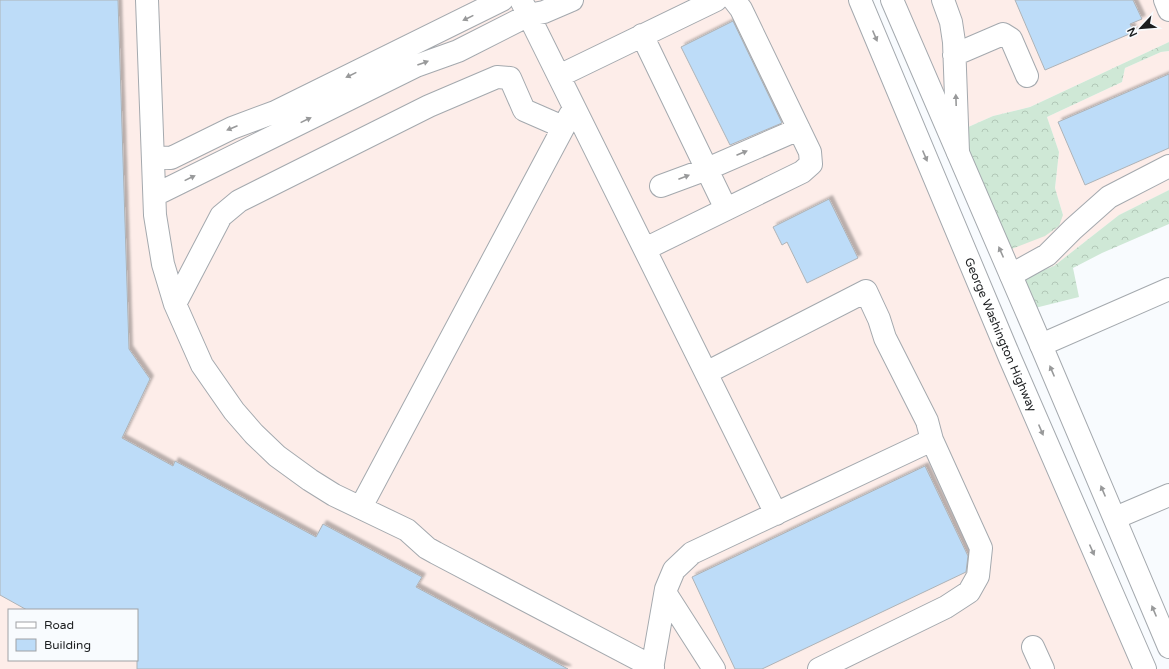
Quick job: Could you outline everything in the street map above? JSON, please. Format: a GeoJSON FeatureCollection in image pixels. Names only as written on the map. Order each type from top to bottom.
{"type":"FeatureCollection","features":[{"type":"Feature","properties":{"kind":"main road"},"geometry":{"type":"LineString","coordinates":[[153,157],[171,158],[232,128],[275,112],[502,0]]}},
{"type":"Feature","properties":{"kind":"main road"},"geometry":{"type":"LineString","coordinates":[[155,195],[416,66],[458,51],[525,8],[560,6],[572,0]]}},
{"type":"Feature","properties":{"kind":"main road"},"geometry":{"type":"LineString","coordinates":[[559,76],[716,0]]}},
{"type":"Feature","properties":{"kind":"main road"},"geometry":{"type":"LineString","coordinates":[[645,250],[802,172],[811,164],[810,152],[741,9],[734,0]]}},
{"type":"Feature","properties":{"kind":"main road","name":"George Washington Highway"},"geometry":{"type":"LineString","coordinates":[[860,0],[1035,416],[1145,669]]}},
{"type":"Feature","properties":{"kind":"main road"},"geometry":{"type":"LineString","coordinates":[[892,0],[1169,646]]}},
{"type":"Feature","properties":{"kind":"main road"},"geometry":{"type":"LineString","coordinates":[[944,0],[951,22],[954,55],[958,153]]}},
{"type":"Feature","properties":{"kind":"main road"},"geometry":{"type":"LineString","coordinates":[[1165,0],[1169,10]]}},
{"type":"Feature","properties":{"kind":"main road"},"geometry":{"type":"LineString","coordinates":[[153,3],[153,157],[155,215],[163,264],[175,304],[202,365],[234,411],[254,434],[277,456],[334,495],[407,530],[427,548],[652,668],[666,594],[674,570],[692,553],[932,440]]}},
{"type":"Feature","properties":{"kind":"main road"},"geometry":{"type":"LineString","coordinates":[[525,8],[776,514]]}},
{"type":"Feature","properties":{"kind":"main road"},"geometry":{"type":"LineString","coordinates":[[954,55],[1003,34],[1011,39],[1027,76]]}},
{"type":"Feature","properties":{"kind":"main road"},"geometry":{"type":"LineString","coordinates":[[642,35],[726,209]]}},
{"type":"Feature","properties":{"kind":"main road"},"geometry":{"type":"LineString","coordinates":[[175,304],[221,216],[239,201],[429,106],[497,77],[510,78],[524,110],[563,127]]}},
{"type":"Feature","properties":{"kind":"main road"},"geometry":{"type":"LineString","coordinates":[[361,508],[574,106]]}},
{"type":"Feature","properties":{"kind":"main road"},"geometry":{"type":"LineString","coordinates":[[661,186],[707,169],[799,129]]}},
{"type":"Feature","properties":{"kind":"main road"},"geometry":{"type":"LineString","coordinates":[[1011,275],[1047,255],[1109,197],[1169,166]]}},
{"type":"Feature","properties":{"kind":"main road"},"geometry":{"type":"LineString","coordinates":[[1041,345],[1169,289]]}},
{"type":"Feature","properties":{"kind":"main road"},"geometry":{"type":"LineString","coordinates":[[706,373],[866,291],[879,318],[885,338],[927,421],[932,440],[981,548],[978,576],[969,592],[946,607],[819,669]]}},
{"type":"Feature","properties":{"kind":"main road"},"geometry":{"type":"LineString","coordinates":[[1115,518],[1169,495]]}},
{"type":"Feature","properties":{"kind":"main road"},"geometry":{"type":"LineString","coordinates":[[666,594],[714,669]]}},
{"type":"Feature","properties":{"kind":"main road"},"geometry":{"type":"LineString","coordinates":[[1033,647],[1043,669]]}},
{"type":"Feature","properties":{"kind":"shaded area"},"geometry":{"type":"Polygon","coordinates":[[[0,0],[863,0],[1152,669],[0,669],[0,0]]]}},
{"type":"Feature","properties":{"kind":"shaded area"},"geometry":{"type":"Polygon","coordinates":[[[898,0],[1169,0],[1169,42],[1030,107],[993,116],[957,132],[898,0]]]}},
{"type":"Feature","properties":{"kind":"shaded area"},"geometry":{"type":"Polygon","coordinates":[[[1169,51],[1169,190],[1119,215],[1054,266],[1018,280],[1006,251],[1063,215],[1055,188],[1059,152],[1047,117],[1122,82],[1125,68],[1161,52],[1169,51]]]}},
{"type":"Feature","properties":{"kind":"green space"},"geometry":{"type":"Polygon","coordinates":[[[1169,42],[1169,51],[1161,52],[1125,68],[1122,82],[1047,117],[1059,152],[1055,188],[1063,215],[1059,226],[1045,236],[1006,251],[957,132],[993,116],[1030,107],[1169,42]]]}},
{"type":"Feature","properties":{"kind":"green space"},"geometry":{"type":"Polygon","coordinates":[[[1169,190],[1169,224],[1102,253],[1073,268],[1079,297],[1031,309],[1018,280],[1054,266],[1119,215],[1169,190]]]}},
{"type":"Feature","properties":{"kind":"building"},"geometry":{"type":"Polygon","coordinates":[[[0,0],[118,0],[129,349],[150,379],[122,438],[173,466],[175,461],[316,537],[323,524],[422,577],[416,587],[568,669],[137,669],[138,609],[25,609],[0,595],[0,0]]]}},
{"type":"Feature","properties":{"kind":"building"},"geometry":{"type":"Polygon","coordinates":[[[1015,0],[1133,0],[1142,19],[1130,24],[1134,32],[1045,70],[1015,0]]]}},
{"type":"Feature","properties":{"kind":"building"},"geometry":{"type":"Polygon","coordinates":[[[733,21],[782,123],[730,145],[681,47],[733,21]]]}},
{"type":"Feature","properties":{"kind":"building"},"geometry":{"type":"Polygon","coordinates":[[[1169,74],[1169,148],[1085,185],[1058,122],[1169,74]]]}},
{"type":"Feature","properties":{"kind":"building"},"geometry":{"type":"Polygon","coordinates":[[[829,199],[858,258],[807,283],[787,242],[782,245],[773,227],[829,199]]]}},
{"type":"Feature","properties":{"kind":"building"},"geometry":{"type":"Polygon","coordinates":[[[925,466],[968,556],[966,572],[762,669],[735,669],[692,577],[925,466]]]}}]}
